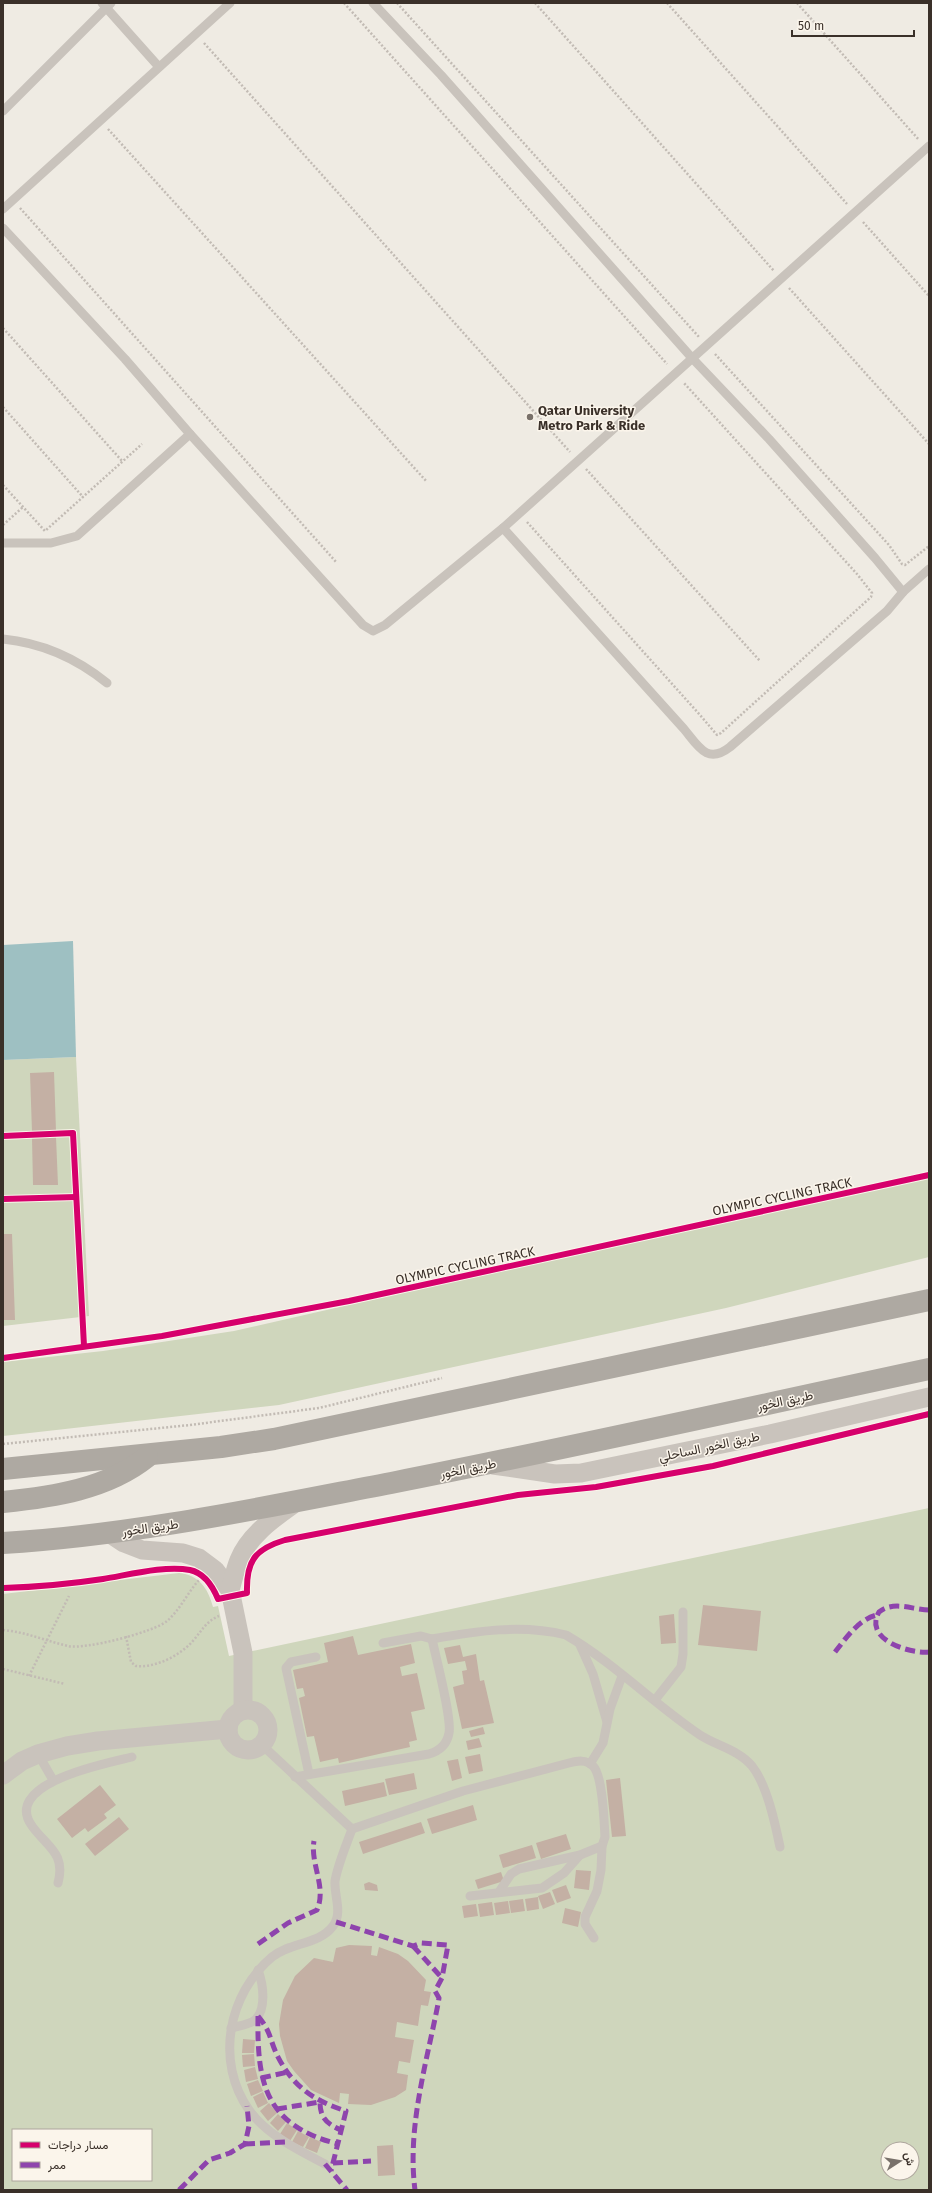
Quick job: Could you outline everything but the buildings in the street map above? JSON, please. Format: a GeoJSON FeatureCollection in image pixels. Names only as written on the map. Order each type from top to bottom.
{"type":"FeatureCollection","features":[{"type":"Feature","properties":{"kind":"highway"},"geometry":{"type":"LineString","coordinates":[[3,1469],[152,1454],[274,1439],[929,1300]]}},
{"type":"Feature","properties":{"kind":"highway","name":"طريق الخور"},"geometry":{"type":"LineString","coordinates":[[3,1543],[109,1534],[295,1503],[488,1465],[929,1369]]}},
{"type":"Feature","properties":{"kind":"highway"},"geometry":{"type":"LineString","coordinates":[[3,1502],[45,1498],[89,1487],[134,1468],[152,1454]]}},
{"type":"Feature","properties":{"kind":"street","name":"طريق الخور الساحلي"},"geometry":{"type":"LineString","coordinates":[[488,1465],[555,1474],[581,1473],[770,1434],[929,1398]]}},
{"type":"Feature","properties":{"kind":"street"},"geometry":{"type":"LineString","coordinates":[[230,1590],[240,1559],[254,1538],[267,1524],[295,1503]]}},
{"type":"Feature","properties":{"kind":"street"},"geometry":{"type":"LineString","coordinates":[[109,1534],[124,1543],[142,1550],[183,1553],[199,1558],[215,1570],[230,1590],[235,1612],[243,1653],[243,1710]]}},
{"type":"Feature","properties":{"kind":"street"},"geometry":{"type":"LineString","coordinates":[[243,1710],[254,1711],[260,1714],[267,1723],[268,1734],[262,1745],[251,1750],[240,1748],[231,1741],[228,1729],[234,1715],[243,1710]]}},
{"type":"Feature","properties":{"kind":"street"},"geometry":{"type":"LineString","coordinates":[[3,1775],[22,1761],[38,1754],[67,1746],[98,1741],[228,1729]]}},
{"type":"Feature","properties":{"kind":"lane"},"geometry":{"type":"LineString","coordinates":[[3,208],[14,200],[230,3]]}},
{"type":"Feature","properties":{"kind":"lane"},"geometry":{"type":"LineString","coordinates":[[373,3],[441,75],[692,358],[769,439],[903,592]]}},
{"type":"Feature","properties":{"kind":"lane"},"geometry":{"type":"LineString","coordinates":[[3,112],[106,5],[159,67]]}},
{"type":"Feature","properties":{"kind":"lane"},"geometry":{"type":"LineString","coordinates":[[3,228],[125,359],[362,626],[373,631],[390,622],[503,528],[780,278],[928,147]]}},
{"type":"Feature","properties":{"kind":"lane"},"geometry":{"type":"LineString","coordinates":[[3,543],[60,542],[81,533],[190,434]]}},
{"type":"Feature","properties":{"kind":"lane"},"geometry":{"type":"LineString","coordinates":[[503,528],[684,729],[700,750],[712,754],[725,751],[730,747],[887,611],[903,592],[929,569]]}},
{"type":"Feature","properties":{"kind":"lane"},"geometry":{"type":"LineString","coordinates":[[3,638],[36,644],[56,651],[74,660],[107,683]]}},
{"type":"Feature","properties":{"kind":"lane"},"geometry":{"type":"LineString","coordinates":[[655,1700],[681,1666],[683,1654],[683,1612]]}},
{"type":"Feature","properties":{"kind":"lane"},"geometry":{"type":"LineString","coordinates":[[383,1644],[421,1636],[432,1639],[480,1631],[521,1628],[547,1630],[566,1635],[578,1642],[702,1736],[743,1758],[752,1767],[765,1792],[780,1847]]}},
{"type":"Feature","properties":{"kind":"lane"},"geometry":{"type":"LineString","coordinates":[[295,1777],[429,1754],[442,1747],[447,1740],[450,1725],[432,1639]]}},
{"type":"Feature","properties":{"kind":"lane"},"geometry":{"type":"LineString","coordinates":[[578,1642],[593,1674],[607,1723]]}},
{"type":"Feature","properties":{"kind":"lane"},"geometry":{"type":"LineString","coordinates":[[309,1774],[286,1668],[291,1662],[316,1658]]}},
{"type":"Feature","properties":{"kind":"lane"},"geometry":{"type":"LineString","coordinates":[[590,1764],[603,1743],[607,1723],[622,1676]]}},
{"type":"Feature","properties":{"kind":"lane"},"geometry":{"type":"LineString","coordinates":[[262,1745],[352,1829]]}},
{"type":"Feature","properties":{"kind":"lane"},"geometry":{"type":"LineString","coordinates":[[38,1754],[53,1780]]}},
{"type":"Feature","properties":{"kind":"lane"},"geometry":{"type":"LineString","coordinates":[[58,1883],[61,1872],[60,1862],[55,1851],[31,1825],[27,1810],[30,1802],[38,1791],[53,1780],[132,1757]]}},
{"type":"Feature","properties":{"kind":"lane"},"geometry":{"type":"LineString","coordinates":[[352,1829],[463,1791],[574,1762],[581,1761],[590,1764],[598,1776],[605,1837],[602,1846],[602,1870],[597,1891],[585,1917],[585,1924],[594,1938]]}},
{"type":"Feature","properties":{"kind":"lane"},"geometry":{"type":"LineString","coordinates":[[325,2164],[299,2151],[276,2135],[249,2110],[240,2094],[231,2062],[229,2046],[231,2028],[236,2009],[258,1970],[274,1955],[286,1949],[323,1936],[336,1922],[338,1913],[335,1882],[352,1829]]}},
{"type":"Feature","properties":{"kind":"lane"},"geometry":{"type":"LineString","coordinates":[[499,1892],[511,1874],[519,1869],[580,1855],[602,1846]]}},
{"type":"Feature","properties":{"kind":"lane"},"geometry":{"type":"LineString","coordinates":[[470,1896],[534,1889],[546,1886],[564,1873],[580,1855]]}},
{"type":"Feature","properties":{"kind":"lane"},"geometry":{"type":"LineString","coordinates":[[231,2028],[254,2021],[258,2016],[261,2008],[262,1986],[258,1970]]}},
{"type":"Feature","properties":{"kind":"path"},"geometry":{"type":"LineString","coordinates":[[397,3],[889,545],[902,564],[910,564],[929,546]]}},
{"type":"Feature","properties":{"kind":"path"},"geometry":{"type":"LineString","coordinates":[[535,3],[929,444]]}},
{"type":"Feature","properties":{"kind":"path"},"geometry":{"type":"LineString","coordinates":[[667,3],[929,296]]}},
{"type":"Feature","properties":{"kind":"path"},"geometry":{"type":"LineString","coordinates":[[797,3],[928,147]]}},
{"type":"Feature","properties":{"kind":"path"},"geometry":{"type":"LineString","coordinates":[[195,34],[760,661]]}},
{"type":"Feature","properties":{"kind":"path"},"geometry":{"type":"LineString","coordinates":[[100,120],[427,482]]}},
{"type":"Feature","properties":{"kind":"path"},"geometry":{"type":"LineString","coordinates":[[14,200],[337,563]]}},
{"type":"Feature","properties":{"kind":"path"},"geometry":{"type":"LineString","coordinates":[[3,328],[122,461]]}},
{"type":"Feature","properties":{"kind":"path"},"geometry":{"type":"LineString","coordinates":[[3,407],[83,497]]}},
{"type":"Feature","properties":{"kind":"path"},"geometry":{"type":"LineString","coordinates":[[3,485],[45,531],[142,444]]}},
{"type":"Feature","properties":{"kind":"path"},"geometry":{"type":"LineString","coordinates":[[3,525],[23,507]]}},
{"type":"Feature","properties":{"kind":"path"},"geometry":{"type":"LineString","coordinates":[[519,512],[700,715]]}},
{"type":"Feature","properties":{"kind":"path"},"geometry":{"type":"LineString","coordinates":[[3,1444],[182,1426],[319,1408],[442,1378]]}},
{"type":"Feature","properties":{"kind":"path"},"geometry":{"type":"LineString","coordinates":[[3,1630],[34,1635],[69,1646],[79,1647],[126,1636],[154,1628],[169,1620],[187,1594],[203,1577]]}},
{"type":"Feature","properties":{"kind":"path"},"geometry":{"type":"LineString","coordinates":[[30,1676],[69,1596]]}},
{"type":"Feature","properties":{"kind":"path"},"geometry":{"type":"LineString","coordinates":[[126,1636],[131,1662],[136,1666],[148,1666],[165,1660],[186,1648],[211,1620],[235,1612]]}},
{"type":"Feature","properties":{"kind":"path"},"geometry":{"type":"LineString","coordinates":[[3,1669],[65,1684]]}},
{"type":"Feature","properties":{"kind":"green space"},"geometry":{"type":"Polygon","coordinates":[[[76,1057],[89,1316],[3,1326],[3,1060],[76,1057]]]}},
{"type":"Feature","properties":{"kind":"green space"},"geometry":{"type":"Polygon","coordinates":[[[929,1173],[929,1257],[726,1308],[279,1405],[3,1436],[3,1362],[103,1351],[234,1331],[929,1173]]]}},
{"type":"Feature","properties":{"kind":"green space"},"geometry":{"type":"Polygon","coordinates":[[[929,1508],[929,2190],[3,2190],[3,1594],[179,1573],[192,1576],[202,1584],[211,1600],[213,1607],[218,1606],[229,1656],[929,1508]]]}},
{"type":"Feature","properties":{"kind":"water"},"geometry":{"type":"Polygon","coordinates":[[[73,941],[76,1057],[3,1060],[3,945],[73,941]]]}},
{"type":"Feature","properties":{"kind":"marked path"},"geometry":{"type":"LineString","coordinates":[[929,1610],[904,1606],[885,1608],[879,1612],[876,1622],[877,1630],[890,1643],[910,1650],[929,1652]]}},
{"type":"Feature","properties":{"kind":"marked path"},"geometry":{"type":"LineString","coordinates":[[835,1652],[848,1635],[864,1620],[877,1615]]}},
{"type":"Feature","properties":{"kind":"marked path"},"geometry":{"type":"LineString","coordinates":[[258,1944],[288,1923],[317,1910],[320,1901],[320,1893],[313,1850],[314,1841]]}},
{"type":"Feature","properties":{"kind":"marked path"},"geometry":{"type":"LineString","coordinates":[[336,1922],[413,1946],[421,1943],[448,1945],[442,1978],[435,1991],[439,1998],[419,2097],[414,2143],[413,2167],[415,2190]]}},
{"type":"Feature","properties":{"kind":"marked path"},"geometry":{"type":"LineString","coordinates":[[413,1946],[442,1978]]}},
{"type":"Feature","properties":{"kind":"marked path"},"geometry":{"type":"LineString","coordinates":[[258,2016],[266,2027],[275,2051],[284,2068],[298,2085],[315,2098],[346,2111],[331,2171]]}},
{"type":"Feature","properties":{"kind":"marked path"},"geometry":{"type":"LineString","coordinates":[[258,2016],[260,2062],[264,2081],[270,2098],[280,2113],[295,2126],[314,2136],[338,2144]]}},
{"type":"Feature","properties":{"kind":"marked path"},"geometry":{"type":"LineString","coordinates":[[261,2078],[288,2072]]}},
{"type":"Feature","properties":{"kind":"marked path"},"geometry":{"type":"LineString","coordinates":[[277,2109],[320,2102],[321,2112],[325,2120],[341,2130]]}},
{"type":"Feature","properties":{"kind":"marked path"},"geometry":{"type":"LineString","coordinates":[[179,2190],[209,2160],[230,2153],[245,2144],[249,2126],[247,2106]]}},
{"type":"Feature","properties":{"kind":"marked path"},"geometry":{"type":"LineString","coordinates":[[245,2144],[286,2142]]}},
{"type":"Feature","properties":{"kind":"marked path"},"geometry":{"type":"LineString","coordinates":[[333,2163],[371,2161]]}},
{"type":"Feature","properties":{"kind":"marked path"},"geometry":{"type":"LineString","coordinates":[[325,2164],[347,2190]]}},
{"type":"Feature","properties":{"kind":"cycle path"},"geometry":{"type":"LineString","coordinates":[[3,1136],[73,1133],[84,1346]]}},
{"type":"Feature","properties":{"kind":"cycle path","name":"OLYMPIC CYCLING TRACK"},"geometry":{"type":"LineString","coordinates":[[3,1358],[162,1336],[349,1301],[929,1175]]}},
{"type":"Feature","properties":{"kind":"cycle path"},"geometry":{"type":"LineString","coordinates":[[3,1199],[76,1197]]}},
{"type":"Feature","properties":{"kind":"cycle path"},"geometry":{"type":"LineString","coordinates":[[3,1588],[66,1584],[135,1573],[180,1569],[190,1570],[204,1577],[211,1585],[218,1599],[247,1593],[248,1572],[254,1558],[266,1548],[285,1540],[518,1495],[596,1487],[713,1466],[929,1414]]}},
{"type":"Feature","properties":{"kind":"place","name":"Qatar University Metro Park & Ride"},"geometry":{"type":"Point","coordinates":[530,417]}}]}
